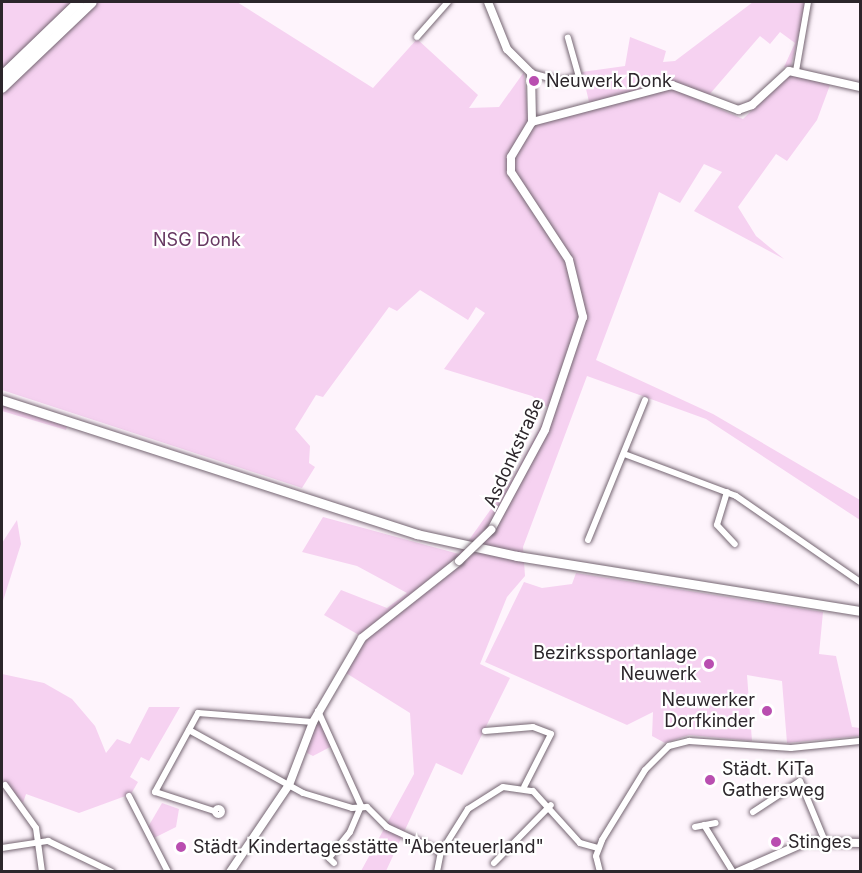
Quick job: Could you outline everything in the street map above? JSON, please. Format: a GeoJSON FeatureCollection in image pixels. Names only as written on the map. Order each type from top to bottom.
{"type":"FeatureCollection","features":[{"type":"Feature","properties":{"kind":"highway"},"geometry":{"type":"LineString","coordinates":[[2,76],[79,2]]}},
{"type":"Feature","properties":{"kind":"highway"},"geometry":{"type":"LineString","coordinates":[[2,88],[92,2]]}},
{"type":"Feature","properties":{"kind":"main road"},"geometry":{"type":"LineString","coordinates":[[2,400],[417,534],[517,556],[861,611]]}},
{"type":"Feature","properties":{"kind":"street"},"geometry":{"type":"LineString","coordinates":[[417,37],[448,2]]}},
{"type":"Feature","properties":{"kind":"street"},"geometry":{"type":"LineString","coordinates":[[488,2],[507,49],[531,73],[561,81],[579,76],[568,38]]}},
{"type":"Feature","properties":{"kind":"street"},"geometry":{"type":"LineString","coordinates":[[796,71],[808,2]]}},
{"type":"Feature","properties":{"kind":"street"},"geometry":{"type":"LineString","coordinates":[[531,73],[532,122],[603,107],[663,85],[746,108],[778,76],[796,71],[861,87]]}},
{"type":"Feature","properties":{"kind":"street","name":"Asdonkstraße"},"geometry":{"type":"LineString","coordinates":[[234,870],[289,785],[318,711],[370,629],[459,561],[491,530],[544,430],[583,326],[569,260],[510,172],[511,157],[532,122]]}},
{"type":"Feature","properties":{"kind":"street"},"geometry":{"type":"LineString","coordinates":[[588,540],[627,455],[645,400]]}},
{"type":"Feature","properties":{"kind":"street"},"geometry":{"type":"LineString","coordinates":[[627,455],[727,492],[861,582]]}},
{"type":"Feature","properties":{"kind":"street"},"geometry":{"type":"LineString","coordinates":[[727,492],[717,525],[735,544]]}},
{"type":"Feature","properties":{"kind":"street"},"geometry":{"type":"LineString","coordinates":[[318,711],[361,806],[405,836],[441,852]]}},
{"type":"Feature","properties":{"kind":"street"},"geometry":{"type":"LineString","coordinates":[[214,811],[155,792],[201,712],[313,722]]}},
{"type":"Feature","properties":{"kind":"street"},"geometry":{"type":"LineString","coordinates":[[485,731],[533,727],[551,734],[524,787]]}},
{"type":"Feature","properties":{"kind":"street"},"geometry":{"type":"LineString","coordinates":[[189,730],[289,785],[352,808],[361,806]]}},
{"type":"Feature","properties":{"kind":"street"},"geometry":{"type":"LineString","coordinates":[[600,872],[598,848],[645,770],[669,746],[689,741],[790,748],[861,741]]}},
{"type":"Feature","properties":{"kind":"street"},"geometry":{"type":"LineString","coordinates":[[753,812],[800,781],[824,840]]}},
{"type":"Feature","properties":{"kind":"street"},"geometry":{"type":"LineString","coordinates":[[5,785],[24,805],[38,842],[42,872]]}},
{"type":"Feature","properties":{"kind":"street"},"geometry":{"type":"LineString","coordinates":[[437,872],[441,852],[480,798],[503,787],[524,787],[551,805],[580,843],[598,848]]}},
{"type":"Feature","properties":{"kind":"street"},"geometry":{"type":"LineString","coordinates":[[129,796],[168,872]]}},
{"type":"Feature","properties":{"kind":"street"},"geometry":{"type":"LineString","coordinates":[[494,863],[551,805]]}},
{"type":"Feature","properties":{"kind":"street"},"geometry":{"type":"LineString","coordinates":[[334,862],[329,858],[350,832],[361,806]]}},
{"type":"Feature","properties":{"kind":"street"},"geometry":{"type":"LineString","coordinates":[[695,827],[716,823]]}},
{"type":"Feature","properties":{"kind":"street"},"geometry":{"type":"LineString","coordinates":[[704,825],[732,872]]}},
{"type":"Feature","properties":{"kind":"street"},"geometry":{"type":"LineString","coordinates":[[738,872],[780,851],[824,840],[861,843]]}},
{"type":"Feature","properties":{"kind":"street"},"geometry":{"type":"LineString","coordinates":[[2,848],[48,841],[112,872]]}},
{"type":"Feature","properties":{"kind":"green space","name":"NSG Donk"},"geometry":{"type":"Polygon","coordinates":[[[2,2],[237,2],[373,88],[417,39],[478,95],[469,108],[499,107],[524,72],[529,125],[671,88],[743,119],[789,74],[830,85],[817,120],[787,161],[776,154],[738,207],[756,236],[784,259],[694,211],[722,172],[704,164],[680,203],[659,192],[596,360],[713,414],[860,500],[860,520],[706,419],[587,376],[523,547],[525,576],[507,597],[480,664],[510,678],[462,775],[436,763],[386,871],[361,871],[414,774],[410,713],[346,673],[366,639],[324,615],[341,590],[387,608],[407,593],[357,566],[302,552],[323,517],[459,554],[513,478],[550,409],[532,396],[444,369],[485,313],[476,307],[468,320],[420,290],[397,311],[389,307],[323,397],[316,395],[295,429],[310,446],[309,463],[315,467],[302,488],[2,390],[2,2]]]}},
{"type":"Feature","properties":{"kind":"green space"},"geometry":{"type":"Polygon","coordinates":[[[753,2],[807,2],[791,66],[784,67],[795,43],[780,32],[770,44],[760,36],[709,95],[671,82],[590,106],[582,72],[625,66],[630,37],[666,51],[663,62],[675,61],[753,2]]]}},
{"type":"Feature","properties":{"kind":"green space"},"geometry":{"type":"Polygon","coordinates":[[[2,405],[67,426],[66,430],[2,411],[2,405]]]}},
{"type":"Feature","properties":{"kind":"green space"},"geometry":{"type":"Polygon","coordinates":[[[17,520],[21,544],[2,604],[2,543],[17,520]]]}},
{"type":"Feature","properties":{"kind":"green space","name":"Bezirkssportanlage Neuwerk"},"geometry":{"type":"Polygon","coordinates":[[[576,573],[823,612],[819,654],[836,656],[852,727],[860,728],[860,736],[787,743],[782,681],[747,675],[752,741],[689,735],[665,743],[652,736],[653,712],[627,725],[485,662],[524,582],[542,588],[572,584],[576,573]]]}},
{"type":"Feature","properties":{"kind":"green space"},"geometry":{"type":"Polygon","coordinates":[[[2,674],[44,683],[72,699],[95,726],[106,753],[117,739],[130,744],[149,707],[180,707],[149,761],[141,757],[130,777],[138,782],[131,794],[79,813],[26,794],[23,803],[2,779],[2,674]]]}},
{"type":"Feature","properties":{"kind":"green space"},"geometry":{"type":"Polygon","coordinates":[[[316,724],[322,724],[332,746],[313,756],[307,753],[316,724]]]}},
{"type":"Feature","properties":{"kind":"green space"},"geometry":{"type":"Polygon","coordinates":[[[162,803],[179,809],[176,827],[154,838],[148,827],[162,803]]]}},
{"type":"Feature","properties":{"kind":"place","name":"Neuwerk Donk"},"geometry":{"type":"Point","coordinates":[534,81]}},
{"type":"Feature","properties":{"kind":"place","name":"Bezirkssportanlage Neuwerk"},"geometry":{"type":"Point","coordinates":[709,664]}},
{"type":"Feature","properties":{"kind":"place","name":"Neuwerker Dorfkinder"},"geometry":{"type":"Point","coordinates":[767,711]}},
{"type":"Feature","properties":{"kind":"place","name":"Städt. KiTa Gathersweg"},"geometry":{"type":"Point","coordinates":[710,780]}},
{"type":"Feature","properties":{"kind":"place","name":"Stinges"},"geometry":{"type":"Point","coordinates":[776,842]}},
{"type":"Feature","properties":{"kind":"place","name":"Städt. Kindertagesstätte \"Abenteuerland\""},"geometry":{"type":"Point","coordinates":[181,847]}}]}
